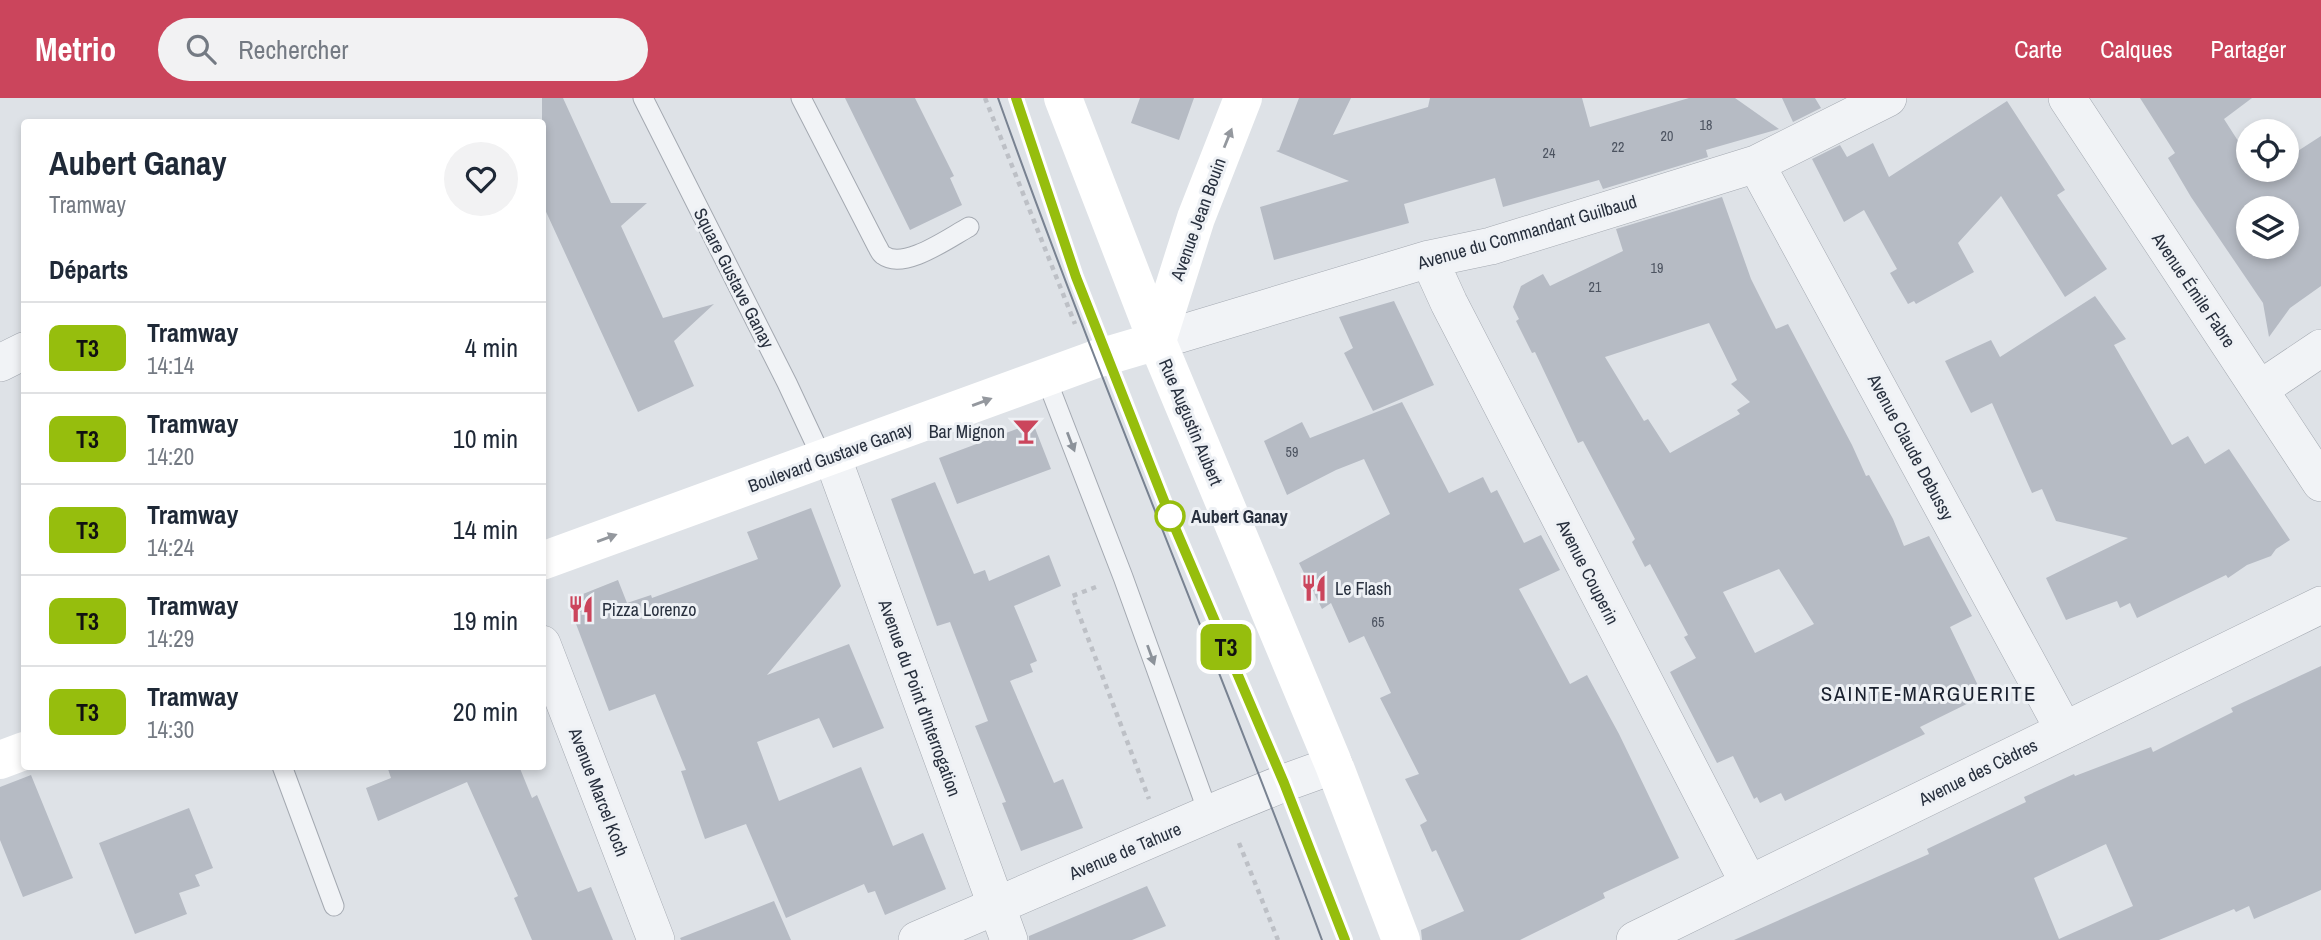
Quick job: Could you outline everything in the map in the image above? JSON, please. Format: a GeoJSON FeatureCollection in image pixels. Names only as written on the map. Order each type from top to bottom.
{"type":"FeatureCollection","features":[{"type":"Feature","properties":{"kind":"main road","name":"Rue Augustin Aubert"},"geometry":{"type":"LineString","coordinates":[[1063,98],[1157,341],[1334,765],[1401,940]]}},
{"type":"Feature","properties":{"kind":"main road","name":"Avenue Jean Bouin"},"geometry":{"type":"LineString","coordinates":[[1157,341],[1196,218],[1243,98]]}},
{"type":"Feature","properties":{"kind":"main road","name":"Boulevard Gustave Ganay"},"geometry":{"type":"LineString","coordinates":[[546,560],[1113,353],[1157,341]]}},
{"type":"Feature","properties":{"kind":"main road"},"geometry":{"type":"LineString","coordinates":[[0,760],[21,752]]}},
{"type":"Feature","properties":{"kind":"street","name":"Avenue du Commandant Guilbaud"},"geometry":{"type":"LineString","coordinates":[[1157,341],[1429,259],[1491,246],[1756,163],[1888,98]]}},
{"type":"Feature","properties":{"kind":"street","name":"Avenue Émile Fabre"},"geometry":{"type":"LineString","coordinates":[[2067,98],[2321,483]]}},
{"type":"Feature","properties":{"kind":"street","name":"Avenue Claude Debussy"},"geometry":{"type":"LineString","coordinates":[[1756,163],[2064,730]]}},
{"type":"Feature","properties":{"kind":"street","name":"Avenue Couperin"},"geometry":{"type":"LineString","coordinates":[[1429,259],[1455,316],[1749,884]]}},
{"type":"Feature","properties":{"kind":"street"},"geometry":{"type":"LineString","coordinates":[[2260,388],[2321,348]]}},
{"type":"Feature","properties":{"kind":"street"},"geometry":{"type":"LineString","coordinates":[[0,363],[21,352]]}},
{"type":"Feature","properties":{"kind":"street","name":"Avenue du Point d'Interrogation"},"geometry":{"type":"LineString","coordinates":[[827,458],[1009,940]]}},
{"type":"Feature","properties":{"kind":"street","name":"Avenue des Cèdres"},"geometry":{"type":"LineString","coordinates":[[1635,940],[2321,605]]}},
{"type":"Feature","properties":{"kind":"street","name":"Avenue Marcel Koch"},"geometry":{"type":"LineString","coordinates":[[546,654],[656,940]]}},
{"type":"Feature","properties":{"kind":"street","name":"Avenue de Tahure"},"geometry":{"type":"LineString","coordinates":[[917,940],[1284,783],[1334,765]]}},
{"type":"Feature","properties":{"kind":"lane","name":"Square Gustave Ganay"},"geometry":{"type":"LineString","coordinates":[[643,98],[827,458]]}},
{"type":"Feature","properties":{"kind":"lane"},"geometry":{"type":"LineString","coordinates":[[801,98],[884,256],[910,258],[969,227]]}},
{"type":"Feature","properties":{"kind":"lane"},"geometry":{"type":"LineString","coordinates":[[1046,378],[1123,577],[1209,815]]}},
{"type":"Feature","properties":{"kind":"lane"},"geometry":{"type":"LineString","coordinates":[[283,770],[334,906]]}},
{"type":"Feature","properties":{"kind":"path"},"geometry":{"type":"LineString","coordinates":[[985,98],[1074,322]]}},
{"type":"Feature","properties":{"kind":"path"},"geometry":{"type":"LineString","coordinates":[[1123,577],[1072,596],[1163,834]]}},
{"type":"Feature","properties":{"kind":"building"},"geometry":{"type":"Polygon","coordinates":[[[542,98],[563,98],[611,203],[647,203],[621,226],[663,318],[714,304],[674,341],[694,386],[638,412],[546,212],[546,119],[542,119],[542,98]]]}},
{"type":"Feature","properties":{"kind":"building"},"geometry":{"type":"Polygon","coordinates":[[[845,98],[915,98],[954,176],[950,178],[962,205],[910,230],[845,98]]]}},
{"type":"Feature","properties":{"kind":"building"},"geometry":{"type":"Polygon","coordinates":[[[1140,98],[1194,98],[1179,140],[1131,123],[1140,98]]]}},
{"type":"Feature","properties":{"kind":"building"},"geometry":{"type":"Polygon","coordinates":[[[1299,98],[1351,98],[1333,135],[1428,107],[1430,98],[1582,98],[1590,127],[1689,98],[1735,98],[1779,129],[1706,150],[1708,157],[1603,189],[1599,180],[1503,207],[1495,178],[1404,204],[1409,223],[1274,260],[1260,207],[1349,181],[1276,151],[1279,150],[1299,98]]]}},
{"type":"Feature","properties":{"kind":"building"},"geometry":{"type":"Polygon","coordinates":[[[1782,98],[1815,98],[1821,108],[1793,122],[1782,98]]]}},
{"type":"Feature","properties":{"kind":"building"},"geometry":{"type":"Polygon","coordinates":[[[2140,98],[2252,98],[2224,119],[2236,138],[2236,182],[2299,182],[2299,150],[2321,136],[2321,286],[2290,308],[2269,337],[2263,303],[2191,197],[2168,158],[2175,153],[2140,98]]]}},
{"type":"Feature","properties":{"kind":"building"},"geometry":{"type":"Polygon","coordinates":[[[2007,101],[2065,190],[2057,195],[2107,269],[2065,297],[2001,196],[1958,243],[1974,272],[1916,304],[1914,301],[1908,304],[1890,273],[1897,269],[1864,210],[1844,222],[1812,159],[1840,145],[1847,157],[1873,143],[1889,177],[2007,101]]]}},
{"type":"Feature","properties":{"kind":"building"},"geometry":{"type":"Polygon","coordinates":[[[1722,197],[1751,279],[1776,329],[1788,324],[1866,476],[1869,475],[1893,519],[1904,546],[1929,536],[1972,616],[1950,627],[1983,696],[1920,727],[1925,734],[1785,801],[1781,793],[1760,803],[1757,797],[1754,799],[1733,756],[1717,763],[1670,672],[1696,658],[1684,637],[1688,635],[1650,564],[1645,567],[1632,542],[1635,539],[1583,441],[1578,443],[1535,352],[1532,353],[1516,321],[1519,319],[1513,307],[1521,286],[1543,274],[1550,286],[1623,251],[1616,229],[1722,197]],[[1709,323],[1605,357],[1644,421],[1648,419],[1670,453],[1740,414],[1737,410],[1750,402],[1731,384],[1737,380],[1709,323]],[[1779,569],[1723,592],[1755,653],[1814,624],[1779,569]]]}},
{"type":"Feature","properties":{"kind":"building"},"geometry":{"type":"Polygon","coordinates":[[[2095,296],[2126,339],[2114,345],[2172,445],[2188,436],[2205,464],[2229,449],[2290,540],[2276,549],[2271,556],[2247,565],[2228,578],[2226,575],[2137,618],[2130,603],[2120,608],[2117,601],[2066,620],[2046,578],[2128,538],[2056,521],[2042,489],[2032,493],[1992,403],[1971,413],[1945,361],[1991,340],[2000,357],[2095,296]]]}},
{"type":"Feature","properties":{"kind":"building"},"geometry":{"type":"Polygon","coordinates":[[[1394,301],[1434,385],[1373,411],[1344,353],[1353,348],[1339,317],[1394,301]]]}},
{"type":"Feature","properties":{"kind":"building"},"geometry":{"type":"Polygon","coordinates":[[[1402,402],[1449,493],[1483,477],[1491,493],[1497,490],[1524,543],[1541,535],[1560,570],[1519,589],[1570,684],[1587,675],[1679,858],[1603,893],[1605,898],[1520,940],[1422,940],[1421,930],[1464,911],[1436,850],[1432,852],[1420,825],[1427,821],[1405,779],[1419,774],[1380,698],[1391,693],[1364,636],[1349,643],[1331,603],[1322,609],[1299,563],[1390,514],[1364,459],[1287,495],[1264,441],[1302,422],[1310,438],[1402,402]]]}},
{"type":"Feature","properties":{"kind":"building"},"geometry":{"type":"Polygon","coordinates":[[[1033,423],[1051,469],[957,504],[939,458],[1033,423]]]}},
{"type":"Feature","properties":{"kind":"building"},"geometry":{"type":"Polygon","coordinates":[[[935,482],[974,574],[985,570],[989,581],[1049,555],[1061,586],[1014,606],[1037,661],[1030,664],[1033,672],[1010,681],[1054,783],[1063,779],[1083,828],[1021,851],[1002,803],[1006,802],[975,726],[988,721],[950,622],[937,626],[891,499],[935,482]]]}},
{"type":"Feature","properties":{"kind":"building"},"geometry":{"type":"Polygon","coordinates":[[[811,508],[841,586],[767,675],[849,644],[884,728],[833,748],[819,718],[757,742],[779,801],[861,767],[893,846],[923,833],[946,889],[885,915],[875,891],[868,893],[864,884],[786,918],[746,824],[705,839],[681,771],[686,770],[655,694],[609,711],[573,616],[583,594],[618,580],[627,603],[651,595],[652,598],[758,559],[747,532],[811,508]]]}},
{"type":"Feature","properties":{"kind":"building"},"geometry":{"type":"Polygon","coordinates":[[[2321,666],[2321,890],[2254,919],[2249,906],[2236,912],[2234,909],[2159,940],[1734,940],[1929,854],[1927,849],[2026,802],[2024,797],[2074,774],[2075,776],[2151,747],[2153,752],[2233,712],[2231,708],[2321,666]],[[2106,844],[2034,878],[2059,939],[2133,906],[2106,844]]]}},
{"type":"Feature","properties":{"kind":"building"},"geometry":{"type":"Polygon","coordinates":[[[388,770],[521,770],[532,798],[537,795],[578,892],[591,887],[613,940],[532,940],[514,898],[518,896],[467,782],[378,821],[366,788],[391,778],[388,770]]]}},
{"type":"Feature","properties":{"kind":"building"},"geometry":{"type":"Polygon","coordinates":[[[31,775],[73,878],[23,897],[0,840],[0,787],[31,775]]]}},
{"type":"Feature","properties":{"kind":"building"},"geometry":{"type":"Polygon","coordinates":[[[189,808],[213,868],[195,875],[200,886],[179,893],[187,914],[135,934],[99,843],[189,808]]]}},
{"type":"Feature","properties":{"kind":"building"},"geometry":{"type":"Polygon","coordinates":[[[1147,886],[1166,926],[1132,940],[1029,940],[1029,936],[1147,886]]]}},
{"type":"Feature","properties":{"kind":"building"},"geometry":{"type":"Polygon","coordinates":[[[774,901],[791,940],[680,938],[774,901]]]}},
{"type":"Feature","properties":{"kind":"tram line"},"geometry":{"type":"LineString","coordinates":[[998,98],[1076,310],[1322,940]]}},
{"type":"Feature","properties":{"kind":"tram line"},"geometry":{"type":"LineString","coordinates":[[1016,98],[1076,277],[1170,516],[1284,783],[1345,940]]}},
{"type":"Feature","properties":{"kind":"tram line","name":"T3"},"geometry":{"type":"LineString","coordinates":[[1016,98],[1076,277],[1170,516],[1284,783],[1345,940]]}},
{"type":"Feature","properties":{"kind":"place","name":"Bar Mignon"},"geometry":{"type":"Point","coordinates":[1026,431]}},
{"type":"Feature","properties":{"kind":"place","name":"Aubert Ganay"},"geometry":{"type":"Point","coordinates":[1170,516]}},
{"type":"Feature","properties":{"kind":"place","name":"Le Flash"},"geometry":{"type":"Point","coordinates":[1314,588]}},
{"type":"Feature","properties":{"kind":"place","name":"Pizza Lorenzo"},"geometry":{"type":"Point","coordinates":[581,609]}},
{"type":"Feature","properties":{"kind":"district","name":"SAINTE-MARGUERITE"},"geometry":{"type":"Point","coordinates":[1929,693]}}]}
